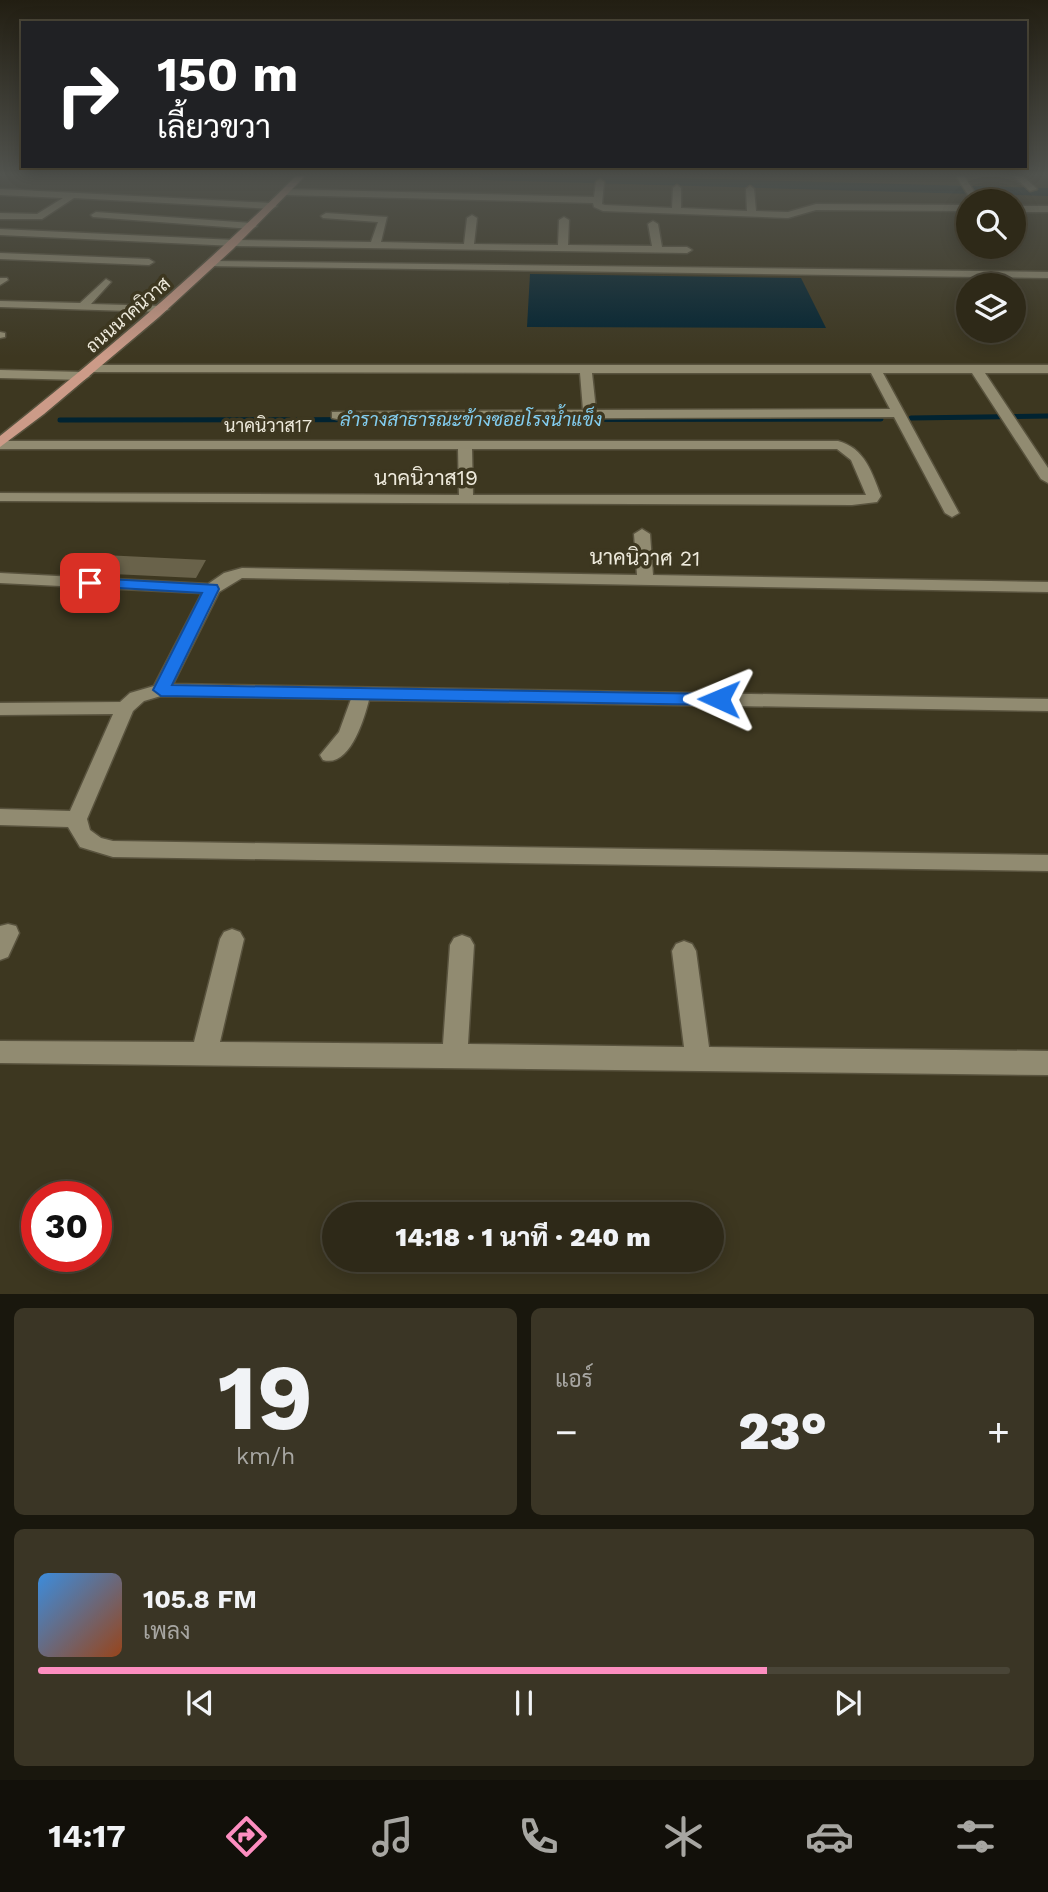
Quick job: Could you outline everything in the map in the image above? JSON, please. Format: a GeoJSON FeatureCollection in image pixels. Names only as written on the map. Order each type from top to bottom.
{"type":"FeatureCollection","features":[{"type":"Feature","properties":{"kind":"main road","name":"ถนนนาคนิวาส"},"geometry":{"type":"LineString","coordinates":[[0,444],[163,309],[242,236]]}},
{"type":"Feature","properties":{"kind":"street"},"geometry":{"type":"LineString","coordinates":[[0,254],[16,236]]}},
{"type":"Feature","properties":{"kind":"street"},"geometry":{"type":"LineString","coordinates":[[92,236],[235,243],[687,250]]}},
{"type":"Feature","properties":{"kind":"street"},"geometry":{"type":"LineString","coordinates":[[375,246],[378,236]]}},
{"type":"Feature","properties":{"kind":"street"},"geometry":{"type":"LineString","coordinates":[[469,247],[470,236]]}},
{"type":"Feature","properties":{"kind":"street"},"geometry":{"type":"LineString","coordinates":[[563,236],[563,248]]}},
{"type":"Feature","properties":{"kind":"street"},"geometry":{"type":"LineString","coordinates":[[655,236],[657,249]]}},
{"type":"Feature","properties":{"kind":"street"},"geometry":{"type":"LineString","coordinates":[[0,254],[149,262]]}},
{"type":"Feature","properties":{"kind":"street"},"geometry":{"type":"LineString","coordinates":[[213,264],[1048,275]]}},
{"type":"Feature","properties":{"kind":"street"},"geometry":{"type":"LineString","coordinates":[[83,306],[106,282]]}},
{"type":"Feature","properties":{"kind":"street"},"geometry":{"type":"LineString","coordinates":[[0,303],[163,309]]}},
{"type":"Feature","properties":{"kind":"street"},"geometry":{"type":"LineString","coordinates":[[876,369],[952,513]]}},
{"type":"Feature","properties":{"kind":"street"},"geometry":{"type":"LineString","coordinates":[[976,369],[1048,479]]}},
{"type":"Feature","properties":{"kind":"street"},"geometry":{"type":"LineString","coordinates":[[0,374],[1048,369]]}},
{"type":"Feature","properties":{"kind":"street"},"geometry":{"type":"LineString","coordinates":[[586,370],[590,413]]}},
{"type":"Feature","properties":{"kind":"street"},"geometry":{"type":"LineString","coordinates":[[337,415],[898,413]]}},
{"type":"Feature","properties":{"kind":"street","name":"นาคนิวาส17"},"geometry":{"type":"LineString","coordinates":[[0,444],[830,445],[845,447],[856,456],[874,496],[872,499],[852,501]]}},
{"type":"Feature","properties":{"kind":"street"},"geometry":{"type":"LineString","coordinates":[[465,446],[466,499]]}},
{"type":"Feature","properties":{"kind":"street","name":"นาคนิวาส19"},"geometry":{"type":"LineString","coordinates":[[0,497],[852,501]]}},
{"type":"Feature","properties":{"kind":"street"},"geometry":{"type":"LineString","coordinates":[[642,534],[645,579]]}},
{"type":"Feature","properties":{"kind":"street","name":"นาคนิวาศ 21"},"geometry":{"type":"LineString","coordinates":[[212,589],[230,576],[242,573],[1048,587]]}},
{"type":"Feature","properties":{"kind":"street"},"geometry":{"type":"LineString","coordinates":[[0,578],[212,589],[161,690]]}},
{"type":"Feature","properties":{"kind":"street"},"geometry":{"type":"LineString","coordinates":[[1048,705],[161,690],[137,698],[125,708],[77,818],[82,837],[92,845],[113,849],[1048,863]]}},
{"type":"Feature","properties":{"kind":"street"},"geometry":{"type":"LineString","coordinates":[[330,755],[351,732],[362,693]]}},
{"type":"Feature","properties":{"kind":"street"},"geometry":{"type":"LineString","coordinates":[[0,709],[125,708]]}},
{"type":"Feature","properties":{"kind":"street"},"geometry":{"type":"LineString","coordinates":[[0,817],[77,818]]}},
{"type":"Feature","properties":{"kind":"street"},"geometry":{"type":"LineString","coordinates":[[204,1054],[232,939]]}},
{"type":"Feature","properties":{"kind":"street"},"geometry":{"type":"LineString","coordinates":[[455,1055],[462,945]]}},
{"type":"Feature","properties":{"kind":"street"},"geometry":{"type":"LineString","coordinates":[[684,951],[698,1059]]}},
{"type":"Feature","properties":{"kind":"street"},"geometry":{"type":"LineString","coordinates":[[0,1052],[1048,1063]]}},
{"type":"Feature","properties":{"kind":"water"},"geometry":{"type":"Polygon","coordinates":[[[530,274],[801,278],[826,328],[527,327],[530,274]]]}},
{"type":"Feature","properties":{"kind":"building"},"geometry":{"type":"Polygon","coordinates":[[[83,554],[206,560],[196,578],[71,572],[83,554]]]}},
{"type":"Feature","properties":{"kind":"waterway","name":"ลำรางสาธารณะข้างซอยโรงน้ำแข็ง"},"geometry":{"type":"LineString","coordinates":[[911,418],[1048,416]]}},
{"type":"Feature","properties":{"kind":"waterway","name":"ลำรางสาธารณะข้างซอยโรงน้ำแข็ง"},"geometry":{"type":"LineString","coordinates":[[60,420],[881,419]]}},
{"type":"Feature","properties":{"kind":"route"},"geometry":{"type":"LineString","coordinates":[[90,583],[212,589],[161,690],[719,699]]}}]}
